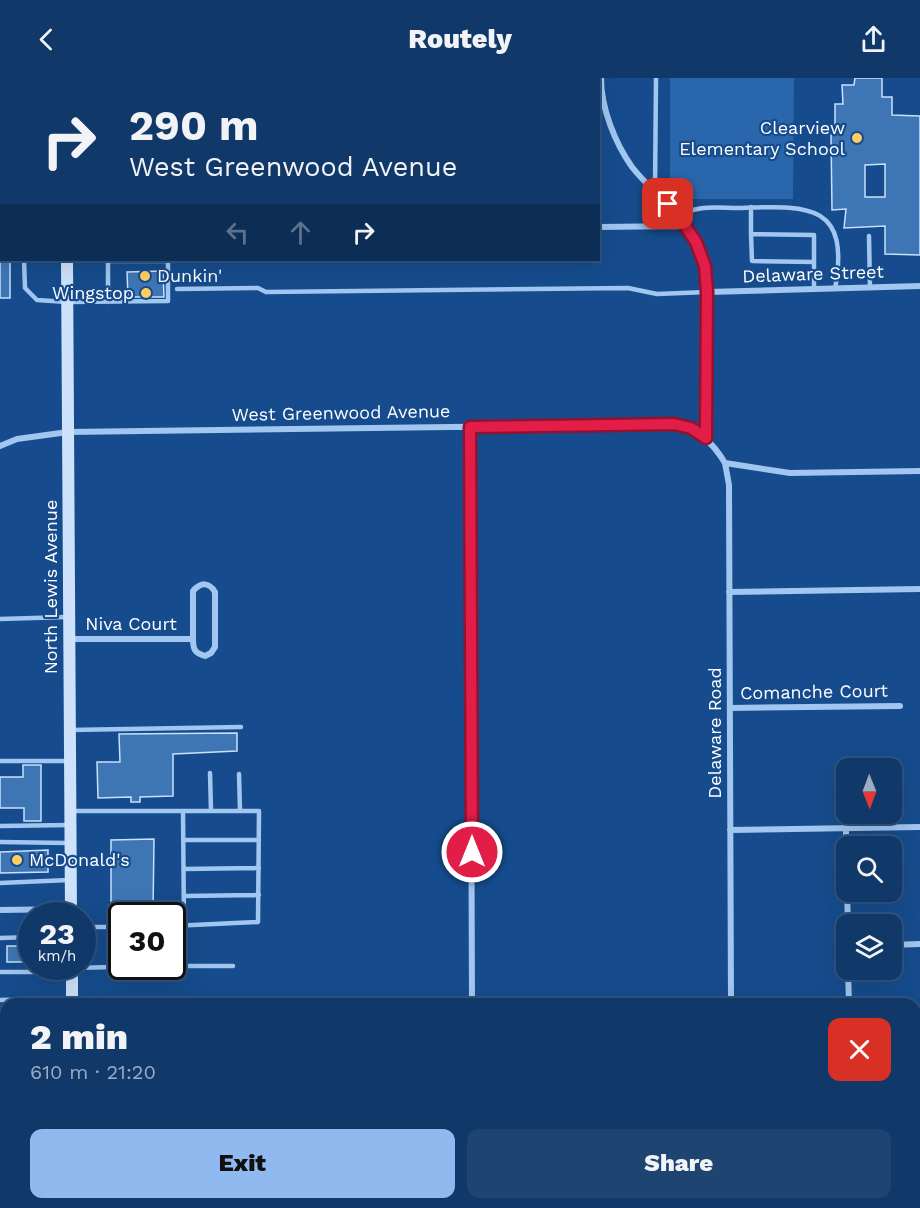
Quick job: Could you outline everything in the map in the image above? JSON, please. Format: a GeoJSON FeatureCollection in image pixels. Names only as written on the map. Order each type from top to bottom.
{"type":"FeatureCollection","features":[{"type":"Feature","properties":{"kind":"main road","name":"North Lewis Avenue"},"geometry":{"type":"LineString","coordinates":[[67,261],[71,902]]}},
{"type":"Feature","properties":{"kind":"main road"},"geometry":{"type":"LineString","coordinates":[[72,980],[72,998]]}},
{"type":"Feature","properties":{"kind":"street"},"geometry":{"type":"LineString","coordinates":[[601,78],[606,113],[619,145],[633,168],[686,226],[696,242],[705,266],[707,292],[706,438]]}},
{"type":"Feature","properties":{"kind":"street"},"geometry":{"type":"LineString","coordinates":[[600,227],[686,226]]}},
{"type":"Feature","properties":{"kind":"street","name":"Delaware Street"},"geometry":{"type":"LineString","coordinates":[[707,292],[920,286]]}},
{"type":"Feature","properties":{"kind":"street","name":"West Greenwood Avenue"},"geometry":{"type":"LineString","coordinates":[[0,446],[17,439],[68,432],[674,424],[691,428],[706,438],[717,448],[725,463]]}},
{"type":"Feature","properties":{"kind":"street"},"geometry":{"type":"LineString","coordinates":[[470,427],[472,998]]}},
{"type":"Feature","properties":{"kind":"street"},"geometry":{"type":"LineString","coordinates":[[725,463],[790,473],[920,471]]}},
{"type":"Feature","properties":{"kind":"street","name":"Delaware Road"},"geometry":{"type":"LineString","coordinates":[[725,463],[729,485],[731,998]]}},
{"type":"Feature","properties":{"kind":"street","name":"Niva Court"},"geometry":{"type":"LineString","coordinates":[[198,585],[211,586],[215,592],[215,647],[205,656],[197,654],[193,648],[192,639],[194,591],[198,585]]}},
{"type":"Feature","properties":{"kind":"street"},"geometry":{"type":"LineString","coordinates":[[729,592],[920,589]]}},
{"type":"Feature","properties":{"kind":"street","name":"Niva Court"},"geometry":{"type":"LineString","coordinates":[[69,639],[192,639]]}},
{"type":"Feature","properties":{"kind":"street","name":"Comanche Court"},"geometry":{"type":"LineString","coordinates":[[730,708],[900,706]]}},
{"type":"Feature","properties":{"kind":"street"},"geometry":{"type":"LineString","coordinates":[[730,830],[920,827]]}},
{"type":"Feature","properties":{"kind":"street"},"geometry":{"type":"LineString","coordinates":[[846,828],[846,836]]}},
{"type":"Feature","properties":{"kind":"street"},"geometry":{"type":"LineString","coordinates":[[0,910],[18,911]]}},
{"type":"Feature","properties":{"kind":"street"},"geometry":{"type":"LineString","coordinates":[[902,945],[920,944]]}},
{"type":"Feature","properties":{"kind":"street"},"geometry":{"type":"LineString","coordinates":[[848,980],[849,998]]}},
{"type":"Feature","properties":{"kind":"lane"},"geometry":{"type":"LineString","coordinates":[[655,190],[656,78]]}},
{"type":"Feature","properties":{"kind":"lane"},"geometry":{"type":"LineString","coordinates":[[751,207],[752,261],[814,262]]}},
{"type":"Feature","properties":{"kind":"lane"},"geometry":{"type":"LineString","coordinates":[[679,217],[692,209],[799,207],[811,210],[821,216],[837,237],[839,250],[835,289]]}},
{"type":"Feature","properties":{"kind":"lane"},"geometry":{"type":"LineString","coordinates":[[751,234],[814,235],[814,289]]}},
{"type":"Feature","properties":{"kind":"lane"},"geometry":{"type":"LineString","coordinates":[[869,236],[870,288]]}},
{"type":"Feature","properties":{"kind":"lane"},"geometry":{"type":"LineString","coordinates":[[24,261],[25,288],[29,294],[37,300],[67,303],[168,301],[168,261]]}},
{"type":"Feature","properties":{"kind":"lane"},"geometry":{"type":"LineString","coordinates":[[108,261],[108,302]]}},
{"type":"Feature","properties":{"kind":"lane"},"geometry":{"type":"LineString","coordinates":[[177,289],[258,288],[266,292],[276,292],[628,288],[657,294],[707,292]]}},
{"type":"Feature","properties":{"kind":"lane"},"geometry":{"type":"LineString","coordinates":[[0,619],[69,617]]}},
{"type":"Feature","properties":{"kind":"lane"},"geometry":{"type":"LineString","coordinates":[[70,730],[241,727]]}},
{"type":"Feature","properties":{"kind":"lane"},"geometry":{"type":"LineString","coordinates":[[0,761],[70,761]]}},
{"type":"Feature","properties":{"kind":"lane"},"geometry":{"type":"LineString","coordinates":[[210,773],[211,811]]}},
{"type":"Feature","properties":{"kind":"lane"},"geometry":{"type":"LineString","coordinates":[[239,774],[240,810]]}},
{"type":"Feature","properties":{"kind":"lane"},"geometry":{"type":"LineString","coordinates":[[71,811],[259,811],[258,922],[186,926]]}},
{"type":"Feature","properties":{"kind":"lane"},"geometry":{"type":"LineString","coordinates":[[183,811],[184,902]]}},
{"type":"Feature","properties":{"kind":"lane"},"geometry":{"type":"LineString","coordinates":[[0,826],[71,825]]}},
{"type":"Feature","properties":{"kind":"lane"},"geometry":{"type":"LineString","coordinates":[[183,840],[259,840]]}},
{"type":"Feature","properties":{"kind":"lane"},"geometry":{"type":"LineString","coordinates":[[0,842],[71,843]]}},
{"type":"Feature","properties":{"kind":"lane"},"geometry":{"type":"LineString","coordinates":[[184,869],[259,868]]}},
{"type":"Feature","properties":{"kind":"lane"},"geometry":{"type":"LineString","coordinates":[[0,883],[71,880]]}},
{"type":"Feature","properties":{"kind":"lane"},"geometry":{"type":"LineString","coordinates":[[184,896],[259,895]]}},
{"type":"Feature","properties":{"kind":"lane"},"geometry":{"type":"LineString","coordinates":[[0,938],[18,937]]}},
{"type":"Feature","properties":{"kind":"lane"},"geometry":{"type":"LineString","coordinates":[[186,966],[233,966]]}},
{"type":"Feature","properties":{"kind":"lane"},"geometry":{"type":"LineString","coordinates":[[0,972],[18,971]]}},
{"type":"Feature","properties":{"kind":"shaded area"},"geometry":{"type":"Polygon","coordinates":[[[670,78],[794,78],[793,199],[678,199],[670,187],[670,78]]]}},
{"type":"Feature","properties":{"kind":"building"},"geometry":{"type":"Polygon","coordinates":[[[855,78],[882,78],[882,97],[892,97],[892,115],[920,116],[920,255],[885,254],[885,226],[844,228],[846,209],[832,210],[831,135],[835,134],[835,104],[843,104],[842,85],[854,85],[855,78]],[[885,164],[865,165],[865,197],[885,197],[885,164]]]}},
{"type":"Feature","properties":{"kind":"building"},"geometry":{"type":"Polygon","coordinates":[[[0,261],[10,261],[10,298],[0,298],[0,261]]]}},
{"type":"Feature","properties":{"kind":"building"},"geometry":{"type":"Polygon","coordinates":[[[163,271],[164,297],[128,297],[127,272],[163,271]]]}},
{"type":"Feature","properties":{"kind":"building"},"geometry":{"type":"Polygon","coordinates":[[[237,733],[237,751],[173,754],[173,796],[140,797],[140,802],[131,802],[131,797],[98,798],[97,762],[120,762],[119,734],[237,733]]]}},
{"type":"Feature","properties":{"kind":"building"},"geometry":{"type":"Polygon","coordinates":[[[23,765],[41,765],[41,821],[24,821],[24,808],[0,808],[0,777],[23,777],[23,765]]]}},
{"type":"Feature","properties":{"kind":"building"},"geometry":{"type":"Polygon","coordinates":[[[154,839],[153,902],[111,902],[111,840],[154,839]]]}},
{"type":"Feature","properties":{"kind":"building"},"geometry":{"type":"Polygon","coordinates":[[[48,850],[48,872],[0,873],[0,852],[48,850]]]}},
{"type":"Feature","properties":{"kind":"building"},"geometry":{"type":"Polygon","coordinates":[[[7,946],[18,946],[18,962],[7,962],[7,946]]]}},
{"type":"Feature","properties":{"kind":"place","name":"Clearview Elementary School"},"geometry":{"type":"Point","coordinates":[857,138]}},
{"type":"Feature","properties":{"kind":"place","name":"Dunkin'"},"geometry":{"type":"Point","coordinates":[145,276]}},
{"type":"Feature","properties":{"kind":"place","name":"Wingstop"},"geometry":{"type":"Point","coordinates":[146,293]}},
{"type":"Feature","properties":{"kind":"place","name":"McDonald's"},"geometry":{"type":"Point","coordinates":[17,860]}},
{"type":"Feature","properties":{"kind":"route"},"geometry":{"type":"LineString","coordinates":[[472,852],[470,427],[674,424],[691,428],[706,438],[707,292],[705,266],[696,242],[668,204]]}}]}
